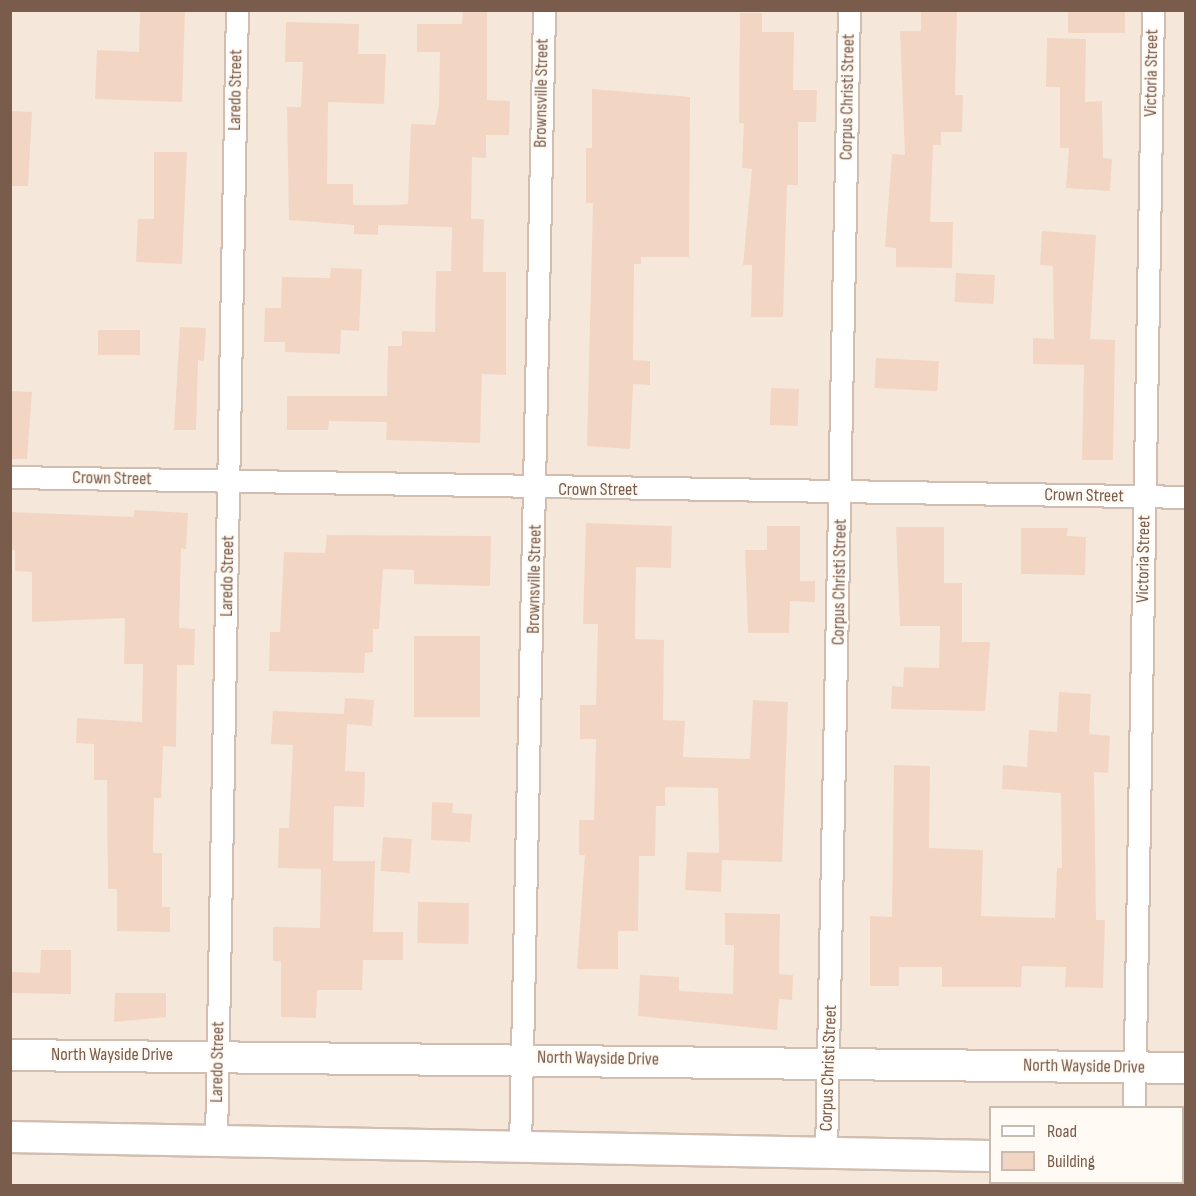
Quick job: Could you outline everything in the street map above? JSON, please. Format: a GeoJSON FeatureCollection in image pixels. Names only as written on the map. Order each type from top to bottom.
{"type":"FeatureCollection","features":[{"type":"Feature","properties":{"kind":"main road","name":"North Wayside Drive"},"geometry":{"type":"LineString","coordinates":[[10,1055],[524,1058],[1185,1068]]}},
{"type":"Feature","properties":{"kind":"main road"},"geometry":{"type":"LineString","coordinates":[[10,1137],[989,1156]]}},
{"type":"Feature","properties":{"kind":"street","name":"Laredo Street"},"geometry":{"type":"LineString","coordinates":[[216,1141],[237,10]]}},
{"type":"Feature","properties":{"kind":"street","name":"Brownsville Street"},"geometry":{"type":"LineString","coordinates":[[520,1148],[537,489],[544,10]]}},
{"type":"Feature","properties":{"kind":"street","name":"Corpus Christi Street"},"geometry":{"type":"LineString","coordinates":[[826,1154],[831,1063],[849,10]]}},
{"type":"Feature","properties":{"kind":"street","name":"Victoria Street"},"geometry":{"type":"LineString","coordinates":[[1134,1106],[1153,10]]}},
{"type":"Feature","properties":{"kind":"street","name":"Crown Street"},"geometry":{"type":"LineString","coordinates":[[10,477],[537,489],[1185,497]]}},
{"type":"Feature","properties":{"kind":"shaded area"},"geometry":{"type":"Polygon","coordinates":[[[10,11],[1185,11],[1185,1185],[11,1185],[10,11]]]}},
{"type":"Feature","properties":{"kind":"building"},"geometry":{"type":"Polygon","coordinates":[[[140,10],[185,10],[182,102],[95,99],[97,50],[139,52],[140,10]]]}},
{"type":"Feature","properties":{"kind":"building"},"geometry":{"type":"Polygon","coordinates":[[[463,10],[487,10],[487,100],[510,101],[509,135],[486,135],[486,158],[472,157],[471,219],[484,219],[483,272],[506,272],[506,375],[482,374],[480,443],[386,440],[387,422],[329,421],[328,430],[287,430],[287,396],[387,396],[388,346],[402,346],[402,331],[435,332],[436,271],[451,271],[452,227],[378,225],[378,235],[354,234],[354,225],[289,220],[287,107],[301,107],[303,62],[285,62],[286,22],[359,24],[358,54],[386,54],[384,104],[328,102],[327,184],[353,184],[353,205],[396,205],[408,204],[411,124],[435,125],[439,105],[440,52],[417,52],[417,24],[462,24],[463,10]]]}},
{"type":"Feature","properties":{"kind":"building"},"geometry":{"type":"Polygon","coordinates":[[[921,10],[957,10],[955,95],[963,95],[962,132],[941,132],[941,145],[933,145],[930,222],[953,222],[952,268],[896,267],[896,248],[885,247],[892,154],[905,155],[900,31],[921,31],[921,10]]]}},
{"type":"Feature","properties":{"kind":"building"},"geometry":{"type":"Polygon","coordinates":[[[1068,10],[1125,10],[1125,33],[1068,33],[1068,10]]]}},
{"type":"Feature","properties":{"kind":"building"},"geometry":{"type":"Polygon","coordinates":[[[740,13],[762,13],[762,32],[794,32],[793,90],[817,90],[816,122],[798,122],[798,185],[787,185],[783,317],[751,317],[752,265],[743,265],[752,169],[742,168],[744,123],[739,123],[740,13]]]}},
{"type":"Feature","properties":{"kind":"building"},"geometry":{"type":"Polygon","coordinates":[[[1047,38],[1086,39],[1085,102],[1102,101],[1103,158],[1112,159],[1110,191],[1066,188],[1069,148],[1060,148],[1060,87],[1046,87],[1047,38]]]}},
{"type":"Feature","properties":{"kind":"building"},"geometry":{"type":"Polygon","coordinates":[[[592,89],[690,97],[689,257],[641,257],[641,264],[634,264],[633,360],[650,361],[650,385],[633,384],[630,449],[587,446],[593,203],[586,203],[586,148],[592,148],[592,89]]]}},
{"type":"Feature","properties":{"kind":"building"},"geometry":{"type":"Polygon","coordinates":[[[10,111],[32,112],[28,186],[10,186],[10,111]]]}},
{"type":"Feature","properties":{"kind":"building"},"geometry":{"type":"Polygon","coordinates":[[[154,152],[187,152],[182,264],[136,262],[138,219],[154,219],[154,152]]]}},
{"type":"Feature","properties":{"kind":"building"},"geometry":{"type":"Polygon","coordinates":[[[1042,231],[1096,235],[1090,339],[1115,340],[1113,460],[1082,460],[1084,365],[1033,364],[1033,338],[1054,339],[1053,266],[1040,265],[1042,231]]]}},
{"type":"Feature","properties":{"kind":"building"},"geometry":{"type":"Polygon","coordinates":[[[331,268],[362,269],[359,331],[341,330],[340,354],[285,352],[285,342],[264,342],[265,308],[281,308],[282,277],[330,278],[331,268]]]}},
{"type":"Feature","properties":{"kind":"building"},"geometry":{"type":"Polygon","coordinates":[[[956,273],[995,275],[993,304],[954,302],[956,273]]]}},
{"type":"Feature","properties":{"kind":"building"},"geometry":{"type":"Polygon","coordinates":[[[180,327],[206,328],[204,361],[198,360],[196,430],[174,430],[180,327]]]}},
{"type":"Feature","properties":{"kind":"building"},"geometry":{"type":"Polygon","coordinates":[[[98,330],[140,330],[140,355],[98,355],[98,330]]]}},
{"type":"Feature","properties":{"kind":"building"},"geometry":{"type":"Polygon","coordinates":[[[876,358],[939,361],[937,391],[874,388],[876,358]]]}},
{"type":"Feature","properties":{"kind":"building"},"geometry":{"type":"Polygon","coordinates":[[[771,388],[799,389],[798,426],[770,425],[771,388]]]}},
{"type":"Feature","properties":{"kind":"building"},"geometry":{"type":"Polygon","coordinates":[[[10,391],[32,392],[27,459],[10,459],[10,391]]]}},
{"type":"Feature","properties":{"kind":"building"},"geometry":{"type":"Polygon","coordinates":[[[134,510],[188,513],[186,549],[181,548],[179,628],[195,629],[194,665],[177,665],[176,747],[163,746],[161,798],[154,798],[153,853],[162,853],[162,907],[170,907],[170,932],[117,931],[117,889],[108,889],[107,780],[94,780],[94,744],[76,743],[77,718],[142,722],[143,664],[124,664],[125,618],[32,622],[32,572],[15,571],[15,550],[10,550],[10,512],[134,517],[134,510]]]}},
{"type":"Feature","properties":{"kind":"building"},"geometry":{"type":"Polygon","coordinates":[[[586,523],[672,526],[671,568],[636,567],[635,639],[664,640],[663,720],[685,721],[683,757],[750,759],[753,700],[788,702],[782,862],[722,860],[721,892],[685,890],[687,852],[719,853],[718,788],[665,787],[665,806],[656,806],[655,856],[639,856],[638,931],[618,931],[618,969],[577,969],[585,855],[579,855],[579,820],[594,820],[596,739],[580,739],[580,705],[596,705],[598,624],[583,624],[586,523]]]}},
{"type":"Feature","properties":{"kind":"building"},"geometry":{"type":"Polygon","coordinates":[[[767,526],[800,526],[800,581],[815,581],[815,602],[790,601],[789,633],[748,633],[745,550],[767,550],[767,526]]]}},
{"type":"Feature","properties":{"kind":"building"},"geometry":{"type":"Polygon","coordinates":[[[896,527],[944,527],[944,583],[962,583],[962,642],[990,642],[985,711],[891,709],[892,686],[903,687],[904,667],[939,668],[940,626],[900,626],[896,527]]]}},
{"type":"Feature","properties":{"kind":"building"},"geometry":{"type":"Polygon","coordinates":[[[1021,528],[1068,528],[1067,536],[1086,537],[1085,575],[1021,574],[1021,528]]]}},
{"type":"Feature","properties":{"kind":"building"},"geometry":{"type":"Polygon","coordinates":[[[327,535],[491,536],[490,586],[414,584],[414,570],[383,569],[379,629],[373,629],[373,652],[365,653],[364,673],[269,671],[270,632],[280,632],[284,552],[325,553],[327,535]]]}},
{"type":"Feature","properties":{"kind":"building"},"geometry":{"type":"Polygon","coordinates":[[[414,636],[480,636],[480,717],[414,717],[414,636]]]}},
{"type":"Feature","properties":{"kind":"building"},"geometry":{"type":"Polygon","coordinates":[[[1059,692],[1091,694],[1089,734],[1110,736],[1108,773],[1094,772],[1096,920],[1105,920],[1103,988],[1065,987],[1066,967],[1022,966],[1021,987],[942,987],[942,967],[899,967],[899,986],[870,986],[870,916],[892,917],[894,765],[930,766],[929,848],[983,850],[981,916],[1055,918],[1057,868],[1062,868],[1061,793],[1002,789],[1003,765],[1027,767],[1029,730],[1057,732],[1059,692]]]}},
{"type":"Feature","properties":{"kind":"building"},"geometry":{"type":"Polygon","coordinates":[[[345,698],[374,700],[372,726],[347,724],[345,771],[365,772],[364,807],[334,806],[333,861],[375,861],[373,932],[403,932],[403,960],[363,960],[362,990],[317,990],[316,1018],[281,1017],[281,961],[273,961],[273,927],[320,928],[321,869],[278,868],[279,828],[289,828],[293,745],[271,744],[273,711],[344,714],[345,698]]]}},
{"type":"Feature","properties":{"kind":"building"},"geometry":{"type":"Polygon","coordinates":[[[432,802],[453,803],[452,813],[472,814],[470,842],[431,840],[432,802]]]}},
{"type":"Feature","properties":{"kind":"building"},"geometry":{"type":"Polygon","coordinates":[[[383,837],[412,839],[410,873],[381,871],[383,837]]]}},
{"type":"Feature","properties":{"kind":"building"},"geometry":{"type":"Polygon","coordinates":[[[418,902],[469,903],[468,944],[417,943],[418,902]]]}},
{"type":"Feature","properties":{"kind":"building"},"geometry":{"type":"Polygon","coordinates":[[[725,913],[780,914],[779,974],[793,975],[792,1000],[779,999],[777,1030],[638,1016],[640,975],[679,977],[679,991],[733,994],[734,945],[725,945],[725,913]]]}},
{"type":"Feature","properties":{"kind":"building"},"geometry":{"type":"Polygon","coordinates":[[[41,950],[71,950],[71,994],[10,993],[10,972],[40,973],[41,950]]]}},
{"type":"Feature","properties":{"kind":"building"},"geometry":{"type":"Polygon","coordinates":[[[115,993],[166,993],[166,1017],[114,1022],[115,993]]]}}]}
